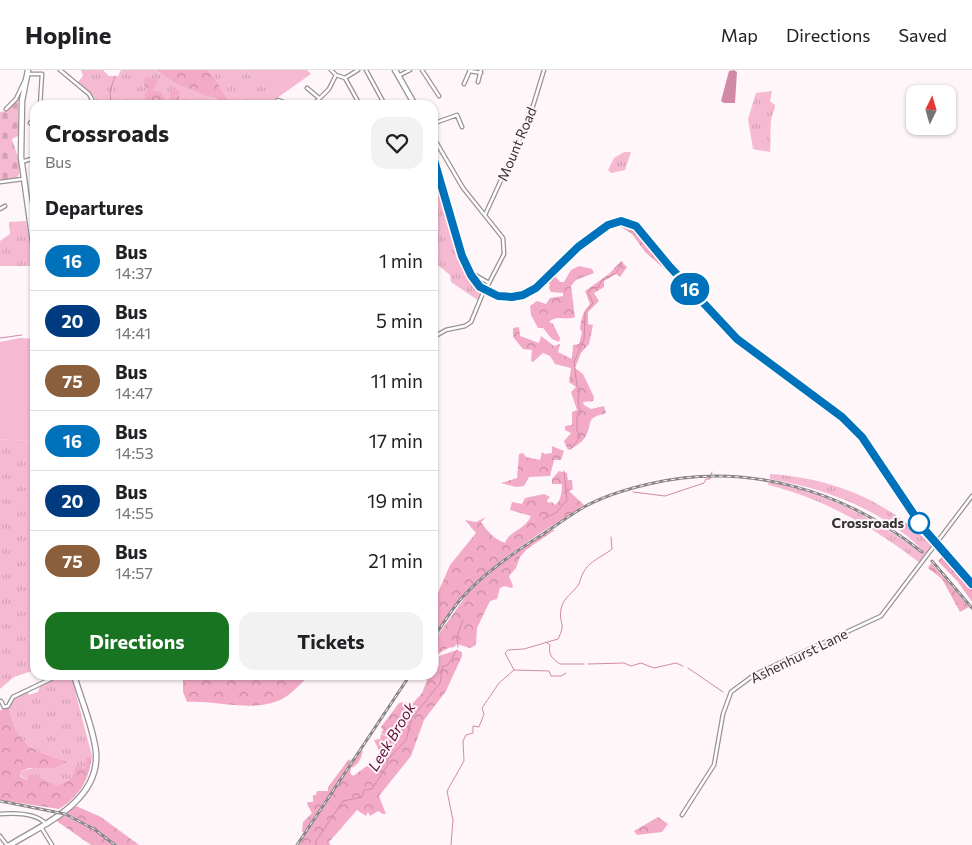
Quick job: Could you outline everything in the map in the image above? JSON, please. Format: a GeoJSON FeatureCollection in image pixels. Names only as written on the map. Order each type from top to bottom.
{"type":"FeatureCollection","features":[{"type":"Feature","properties":{"kind":"highway"},"geometry":{"type":"LineString","coordinates":[[395,70],[412,100]]}},
{"type":"Feature","properties":{"kind":"highway"},"geometry":{"type":"LineString","coordinates":[[28,74],[22,101],[21,162],[30,225]]}},
{"type":"Feature","properties":{"kind":"highway"},"geometry":{"type":"LineString","coordinates":[[438,171],[471,272],[477,284],[488,292],[506,297],[516,297],[536,288],[578,247],[608,225],[621,221],[636,226],[670,267],[737,339],[835,412],[862,437],[918,521],[972,584]]}},
{"type":"Feature","properties":{"kind":"highway"},"geometry":{"type":"LineString","coordinates":[[8,845],[43,825],[73,804],[86,790],[93,776],[96,752],[75,680]]}},
{"type":"Feature","properties":{"kind":"street"},"geometry":{"type":"LineString","coordinates":[[60,70],[89,94],[92,100]]}},
{"type":"Feature","properties":{"kind":"street"},"geometry":{"type":"LineString","coordinates":[[331,70],[336,75],[345,78],[357,100]]}},
{"type":"Feature","properties":{"kind":"street"},"geometry":{"type":"LineString","coordinates":[[345,78],[358,70]]}},
{"type":"Feature","properties":{"kind":"street"},"geometry":{"type":"LineString","coordinates":[[366,70],[382,100]]}},
{"type":"Feature","properties":{"kind":"street"},"geometry":{"type":"LineString","coordinates":[[398,76],[410,70]]}},
{"type":"Feature","properties":{"kind":"street"},"geometry":{"type":"LineString","coordinates":[[422,70],[439,97]]}},
{"type":"Feature","properties":{"kind":"street"},"geometry":{"type":"LineString","coordinates":[[464,84],[470,70],[481,71],[478,82]]}},
{"type":"Feature","properties":{"kind":"street","name":"Mount Road"},"geometry":{"type":"LineString","coordinates":[[485,215],[526,126],[544,70]]}},
{"type":"Feature","properties":{"kind":"street"},"geometry":{"type":"LineString","coordinates":[[6,109],[16,99],[28,74],[42,74],[40,100]]}},
{"type":"Feature","properties":{"kind":"street"},"geometry":{"type":"LineString","coordinates":[[308,90],[320,99],[329,89],[336,75]]}},
{"type":"Feature","properties":{"kind":"street"},"geometry":{"type":"LineString","coordinates":[[278,100],[284,100]]}},
{"type":"Feature","properties":{"kind":"street"},"geometry":{"type":"LineString","coordinates":[[438,122],[457,115],[462,127]]}},
{"type":"Feature","properties":{"kind":"street"},"geometry":{"type":"LineString","coordinates":[[438,146],[462,188],[502,235],[504,249],[503,256],[483,293],[475,314],[468,324],[446,330],[438,335]]}},
{"type":"Feature","properties":{"kind":"street"},"geometry":{"type":"LineString","coordinates":[[21,162],[30,159]]}},
{"type":"Feature","properties":{"kind":"street"},"geometry":{"type":"LineString","coordinates":[[0,182],[23,178]]}},
{"type":"Feature","properties":{"kind":"street"},"geometry":{"type":"LineString","coordinates":[[0,209],[5,206]]}},
{"type":"Feature","properties":{"kind":"street"},"geometry":{"type":"LineString","coordinates":[[471,272],[489,282]]}},
{"type":"Feature","properties":{"kind":"street","name":"Ashenhurst Lane"},"geometry":{"type":"LineString","coordinates":[[682,815],[714,765],[723,714],[731,692],[754,675],[879,618],[972,496]]}},
{"type":"Feature","properties":{"kind":"street"},"geometry":{"type":"LineString","coordinates":[[2,701],[4,707],[8,706],[13,696],[49,680]]}},
{"type":"Feature","properties":{"kind":"street"},"geometry":{"type":"LineString","coordinates":[[0,814],[20,814],[41,819],[52,845]]}},
{"type":"Feature","properties":{"kind":"street"},"geometry":{"type":"LineString","coordinates":[[0,836],[8,845]]}},
{"type":"Feature","properties":{"kind":"green space"},"geometry":{"type":"Polygon","coordinates":[[[81,70],[103,70],[109,76],[118,76],[121,70],[156,70],[174,83],[193,89],[216,100],[179,100],[180,91],[169,100],[163,100],[148,89],[146,100],[95,100],[77,83],[83,76],[81,70]]]}},
{"type":"Feature","properties":{"kind":"green space"},"geometry":{"type":"Polygon","coordinates":[[[156,70],[207,70],[212,74],[228,100],[218,100],[174,83],[156,70]]]}},
{"type":"Feature","properties":{"kind":"green space"},"geometry":{"type":"Polygon","coordinates":[[[207,70],[246,70],[279,98],[275,100],[228,100],[212,74],[207,70]]]}},
{"type":"Feature","properties":{"kind":"green space"},"geometry":{"type":"Polygon","coordinates":[[[246,70],[307,70],[311,74],[277,98],[246,70]]]}},
{"type":"Feature","properties":{"kind":"green space"},"geometry":{"type":"Polygon","coordinates":[[[145,77],[155,78],[158,81],[153,90],[161,92],[165,100],[145,100],[145,94],[148,89],[144,85],[145,77]]]}},
{"type":"Feature","properties":{"kind":"green space"},"geometry":{"type":"Polygon","coordinates":[[[174,89],[180,91],[179,100],[168,100],[170,99],[169,91],[174,89]]]}},
{"type":"Feature","properties":{"kind":"green space"},"geometry":{"type":"Polygon","coordinates":[[[772,91],[770,101],[775,105],[771,119],[770,152],[753,149],[748,119],[756,93],[772,91]]]}},
{"type":"Feature","properties":{"kind":"green space"},"geometry":{"type":"Polygon","coordinates":[[[18,100],[18,136],[12,139],[19,161],[19,175],[16,178],[0,180],[0,112],[6,111],[18,100]]]}},
{"type":"Feature","properties":{"kind":"green space"},"geometry":{"type":"Polygon","coordinates":[[[624,152],[631,152],[625,170],[611,173],[608,170],[614,158],[624,152]]]}},
{"type":"Feature","properties":{"kind":"green space"},"geometry":{"type":"Polygon","coordinates":[[[438,182],[457,249],[464,266],[482,292],[479,301],[451,282],[450,275],[438,265],[438,182]]]}},
{"type":"Feature","properties":{"kind":"green space"},"geometry":{"type":"Polygon","coordinates":[[[26,221],[30,247],[30,266],[0,266],[0,241],[10,234],[9,222],[26,221]]]}},
{"type":"Feature","properties":{"kind":"green space"},"geometry":{"type":"Polygon","coordinates":[[[623,223],[636,227],[683,284],[677,286],[668,272],[645,252],[632,234],[616,224],[623,223]]]}},
{"type":"Feature","properties":{"kind":"green space"},"geometry":{"type":"Polygon","coordinates":[[[621,261],[627,267],[620,277],[616,274],[604,281],[604,287],[594,293],[599,301],[588,312],[588,324],[593,325],[589,344],[581,353],[575,368],[583,374],[594,397],[593,401],[583,402],[584,405],[591,409],[604,406],[606,413],[592,419],[583,440],[568,450],[564,441],[571,433],[565,430],[565,426],[572,425],[572,412],[577,410],[571,392],[576,387],[569,382],[571,368],[555,364],[550,356],[543,353],[533,362],[531,361],[532,350],[523,349],[513,337],[513,328],[519,327],[520,336],[539,343],[541,336],[554,346],[560,344],[558,352],[572,359],[573,345],[579,344],[582,332],[580,329],[582,319],[590,304],[585,291],[609,274],[621,261]]]}},
{"type":"Feature","properties":{"kind":"green space"},"geometry":{"type":"Polygon","coordinates":[[[579,266],[592,269],[594,273],[576,280],[571,286],[575,317],[555,318],[549,322],[553,324],[560,338],[559,342],[552,339],[543,328],[538,328],[531,315],[530,306],[537,301],[546,304],[550,298],[563,296],[563,293],[551,292],[550,284],[544,283],[553,274],[560,282],[564,282],[571,270],[579,266]]]}},
{"type":"Feature","properties":{"kind":"green space"},"geometry":{"type":"Polygon","coordinates":[[[20,338],[30,339],[30,442],[0,439],[0,342],[20,338]]]}},
{"type":"Feature","properties":{"kind":"green space"},"geometry":{"type":"Polygon","coordinates":[[[0,439],[30,442],[30,672],[14,677],[0,689],[0,439]]]}},
{"type":"Feature","properties":{"kind":"green space"},"geometry":{"type":"Polygon","coordinates":[[[552,446],[564,451],[561,460],[554,460],[550,476],[529,477],[524,486],[516,487],[501,483],[517,478],[519,454],[523,453],[526,457],[540,460],[542,452],[545,454],[552,453],[552,446]]]}},
{"type":"Feature","properties":{"kind":"green space"},"geometry":{"type":"Polygon","coordinates":[[[559,471],[567,473],[568,480],[572,480],[573,489],[569,491],[584,505],[526,543],[484,574],[461,598],[438,631],[438,593],[450,565],[476,533],[465,520],[476,522],[486,517],[481,522],[483,525],[494,537],[505,543],[531,516],[510,510],[512,502],[522,504],[525,498],[544,494],[550,497],[547,500],[548,503],[552,502],[555,505],[560,499],[562,484],[552,484],[552,479],[559,471]]]}},
{"type":"Feature","properties":{"kind":"green space"},"geometry":{"type":"Polygon","coordinates":[[[770,474],[816,481],[859,495],[898,517],[933,547],[920,563],[866,526],[829,506],[768,485],[769,482],[790,487],[849,508],[886,529],[921,553],[923,551],[890,524],[872,513],[852,503],[811,488],[770,479],[770,474]]]}},
{"type":"Feature","properties":{"kind":"green space"},"geometry":{"type":"Polygon","coordinates":[[[550,530],[555,530],[527,549],[520,557],[516,568],[509,576],[512,588],[504,586],[500,588],[497,599],[490,601],[477,628],[476,645],[470,648],[457,644],[438,654],[438,635],[468,593],[505,560],[550,530]]]}},
{"type":"Feature","properties":{"kind":"green space"},"geometry":{"type":"Polygon","coordinates":[[[943,556],[972,589],[972,602],[958,582],[938,561],[943,556]]]}},
{"type":"Feature","properties":{"kind":"green space"},"geometry":{"type":"Polygon","coordinates":[[[931,563],[969,607],[960,612],[942,579],[928,568],[931,563]]]}},
{"type":"Feature","properties":{"kind":"green space"},"geometry":{"type":"Polygon","coordinates":[[[457,650],[462,652],[462,656],[446,691],[424,720],[411,756],[379,796],[386,814],[378,811],[370,816],[368,812],[366,816],[357,810],[329,842],[330,845],[298,845],[362,749],[360,760],[351,768],[350,773],[353,776],[367,766],[377,768],[381,754],[374,740],[380,739],[381,734],[389,738],[381,733],[383,730],[381,727],[399,703],[406,702],[407,706],[413,708],[413,703],[422,693],[427,680],[438,680],[439,656],[457,650]]]}},
{"type":"Feature","properties":{"kind":"green space"},"geometry":{"type":"Polygon","coordinates":[[[51,680],[72,680],[92,756],[86,757],[85,769],[75,767],[69,779],[56,785],[33,774],[29,782],[20,775],[21,771],[57,766],[69,762],[29,746],[18,732],[9,708],[16,696],[27,691],[29,695],[38,692],[40,686],[51,680]]]}},
{"type":"Feature","properties":{"kind":"green space"},"geometry":{"type":"Polygon","coordinates":[[[183,680],[305,680],[287,696],[276,702],[264,705],[251,706],[187,702],[183,692],[183,680]]]}},
{"type":"Feature","properties":{"kind":"green space"},"geometry":{"type":"Polygon","coordinates":[[[4,707],[9,708],[18,732],[29,746],[69,762],[53,768],[29,768],[21,771],[20,776],[28,781],[28,775],[33,774],[56,785],[63,783],[71,777],[75,767],[79,766],[85,769],[86,757],[92,756],[89,773],[82,787],[73,799],[59,809],[0,800],[0,711],[4,707]]]}},
{"type":"Feature","properties":{"kind":"green space"},"geometry":{"type":"Polygon","coordinates":[[[349,759],[351,761],[304,832],[302,832],[303,822],[312,813],[307,804],[308,802],[313,802],[313,795],[316,795],[317,791],[328,791],[328,787],[349,759]]]}},
{"type":"Feature","properties":{"kind":"green space"},"geometry":{"type":"Polygon","coordinates":[[[76,806],[101,817],[139,845],[117,845],[93,827],[66,813],[76,806]]]}},
{"type":"Feature","properties":{"kind":"green space"},"geometry":{"type":"Polygon","coordinates":[[[63,815],[92,829],[114,845],[91,845],[58,822],[57,820],[63,815]]]}},
{"type":"Feature","properties":{"kind":"green space"},"geometry":{"type":"Polygon","coordinates":[[[658,817],[668,824],[662,832],[637,835],[634,831],[658,817]]]}},
{"type":"Feature","properties":{"kind":"shaded area"},"geometry":{"type":"Polygon","coordinates":[[[734,70],[737,72],[735,103],[724,103],[721,101],[729,71],[734,70]]]}},
{"type":"Feature","properties":{"kind":"waterway"},"geometry":{"type":"LineString","coordinates":[[111,100],[110,91],[115,76]]}},
{"type":"Feature","properties":{"kind":"waterway","name":"Leek Brook"},"geometry":{"type":"LineString","coordinates":[[571,449],[580,437],[577,430],[577,417],[581,413],[578,402],[580,390],[577,386],[574,362],[584,340],[585,313],[593,303],[588,292],[592,288],[599,287],[601,281],[616,273],[622,262]]}},
{"type":"Feature","properties":{"kind":"waterway"},"geometry":{"type":"LineString","coordinates":[[0,338],[22,335]]}},
{"type":"Feature","properties":{"kind":"waterway","name":"Leek Brook"},"geometry":{"type":"LineString","coordinates":[[543,519],[557,512],[567,500],[564,471]]}},
{"type":"Feature","properties":{"kind":"waterway"},"geometry":{"type":"LineString","coordinates":[[633,492],[665,496],[704,483],[706,479],[710,479],[712,472]]}},
{"type":"Feature","properties":{"kind":"waterway"},"geometry":{"type":"LineString","coordinates":[[451,845],[453,820],[447,791],[464,761],[463,741],[466,735],[473,733],[473,726],[479,727],[484,714],[482,708],[499,683],[514,670],[505,653],[508,650],[524,649],[558,639],[562,629],[560,614],[564,602],[579,584],[583,573],[589,565],[612,549],[611,537]]}},
{"type":"Feature","properties":{"kind":"waterway"},"geometry":{"type":"LineString","coordinates":[[965,583],[972,591]]}},
{"type":"Feature","properties":{"kind":"waterway","name":"Leek Brook"},"geometry":{"type":"LineString","coordinates":[[458,647],[457,637],[463,620]]}},
{"type":"Feature","properties":{"kind":"waterway"},"geometry":{"type":"LineString","coordinates":[[546,642],[550,645],[551,656],[560,664],[584,664]]}},
{"type":"Feature","properties":{"kind":"waterway","name":"Leek Brook"},"geometry":{"type":"LineString","coordinates":[[316,845],[316,841],[343,801],[362,797],[364,790],[372,789],[387,766],[388,759],[406,740],[412,718],[440,683],[443,666],[448,665],[457,650]]}},
{"type":"Feature","properties":{"kind":"waterway"},"geometry":{"type":"LineString","coordinates":[[588,664],[624,663],[631,666],[641,663],[654,668],[676,663],[683,666]]}},
{"type":"Feature","properties":{"kind":"waterway"},"geometry":{"type":"LineString","coordinates":[[688,668],[723,692]]}},
{"type":"Feature","properties":{"kind":"waterway"},"geometry":{"type":"LineString","coordinates":[[514,670],[549,671],[551,676],[561,676],[566,673]]}},
{"type":"Feature","properties":{"kind":"railway"},"geometry":{"type":"LineString","coordinates":[[438,631],[460,600],[489,572],[510,556],[584,507],[616,493],[649,484],[686,478],[722,476],[758,479],[793,486],[827,497],[860,512],[892,530],[922,552]]}},
{"type":"Feature","properties":{"kind":"railway"},"geometry":{"type":"LineString","coordinates":[[932,561],[972,608]]}},
{"type":"Feature","properties":{"kind":"railway"},"geometry":{"type":"LineString","coordinates":[[297,845],[407,680]]}},
{"type":"Feature","properties":{"kind":"railway"},"geometry":{"type":"LineString","coordinates":[[0,801],[65,814],[94,829],[115,845]]}},
{"type":"Feature","properties":{"kind":"bus line","name":"16"},"geometry":{"type":"LineString","coordinates":[[438,175],[462,256],[471,275],[480,287],[498,296],[516,297],[536,288],[587,239],[612,223],[625,221],[640,228],[670,267],[737,339],[842,417],[862,437],[923,528],[972,584]]}},
{"type":"Feature","properties":{"kind":"place","name":"Crossroads"},"geometry":{"type":"Point","coordinates":[919,523]}}]}
